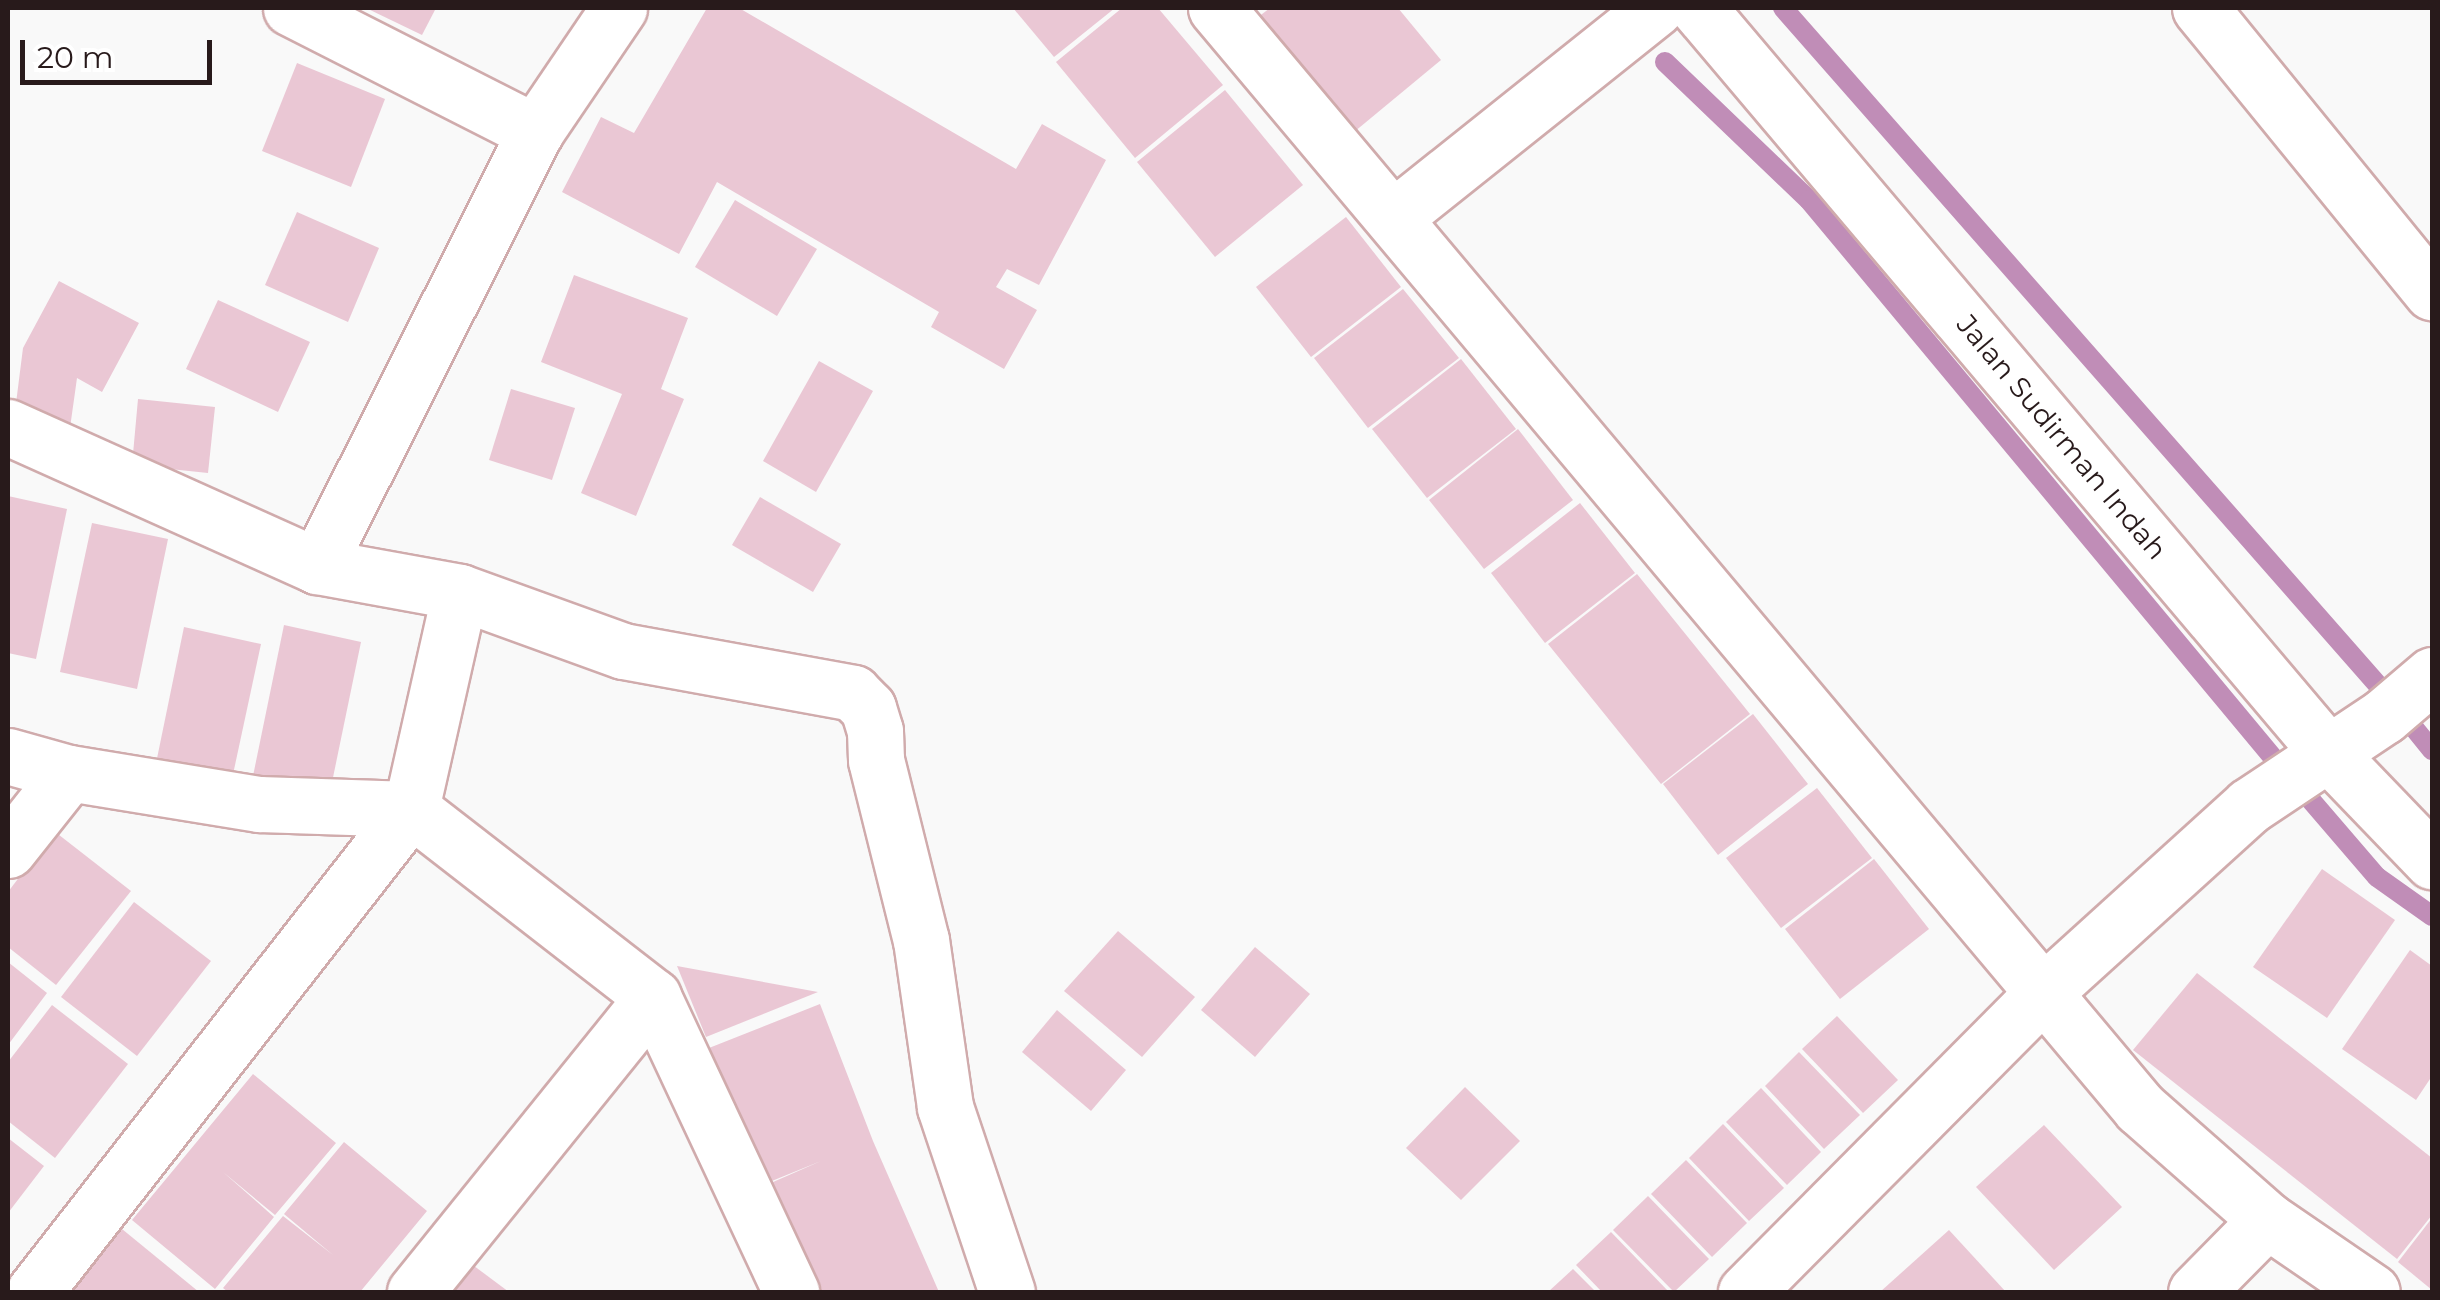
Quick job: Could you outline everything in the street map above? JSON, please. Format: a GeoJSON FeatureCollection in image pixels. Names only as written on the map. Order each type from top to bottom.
{"type":"FeatureCollection","features":[{"type":"Feature","properties":{"kind":"street"},"geometry":{"type":"LineString","coordinates":[[292,8],[535,132]]}},
{"type":"Feature","properties":{"kind":"street"},"geometry":{"type":"LineString","coordinates":[[317,566],[535,132],[619,8]]}},
{"type":"Feature","properties":{"kind":"street"},"geometry":{"type":"LineString","coordinates":[[1216,8],[2140,1108],[2267,1220],[2359,1290]]}},
{"type":"Feature","properties":{"kind":"street"},"geometry":{"type":"LineString","coordinates":[[1394,216],[1656,8]]}},
{"type":"Feature","properties":{"kind":"street","name":"Jalan Sudirman Indah"},"geometry":{"type":"LineString","coordinates":[[1698,8],[2329,754],[2432,861]]}},
{"type":"Feature","properties":{"kind":"street"},"geometry":{"type":"LineString","coordinates":[[2206,10],[2432,292]]}},
{"type":"Feature","properties":{"kind":"street"},"geometry":{"type":"LineString","coordinates":[[8,428],[317,566],[460,592],[623,650],[853,693],[868,708],[921,940],[945,1107],[1006,1292]]}},
{"type":"Feature","properties":{"kind":"street"},"geometry":{"type":"LineString","coordinates":[[34,1292],[410,810],[460,592]]}},
{"type":"Feature","properties":{"kind":"street"},"geometry":{"type":"LineString","coordinates":[[1746,1292],[2044,992],[2249,806],[2329,754],[2432,675]]}},
{"type":"Feature","properties":{"kind":"street"},"geometry":{"type":"LineString","coordinates":[[8,756],[69,773],[259,804],[410,810],[653,997],[775,1282]]}},
{"type":"Feature","properties":{"kind":"street"},"geometry":{"type":"LineString","coordinates":[[8,850],[69,773]]}},
{"type":"Feature","properties":{"kind":"street"},"geometry":{"type":"LineString","coordinates":[[415,1292],[653,997]]}},
{"type":"Feature","properties":{"kind":"street"},"geometry":{"type":"LineString","coordinates":[[2196,1292],[2267,1220]]}},
{"type":"Feature","properties":{"kind":"building"},"geometry":{"type":"Polygon","coordinates":[[[366,8],[436,8],[422,35],[366,8]]]}},
{"type":"Feature","properties":{"kind":"building"},"geometry":{"type":"Polygon","coordinates":[[[707,8],[739,8],[1016,169],[1042,124],[1106,160],[1039,285],[1007,269],[996,287],[1037,310],[1004,369],[931,327],[939,312],[717,182],[679,254],[562,192],[601,117],[634,133],[707,8]]]}},
{"type":"Feature","properties":{"kind":"building"},"geometry":{"type":"Polygon","coordinates":[[[1013,8],[1115,8],[1054,57],[1013,8]]]}},
{"type":"Feature","properties":{"kind":"building"},"geometry":{"type":"Polygon","coordinates":[[[1122,8],[1158,8],[1223,85],[1135,158],[1056,62],[1122,8]]]}},
{"type":"Feature","properties":{"kind":"building"},"geometry":{"type":"Polygon","coordinates":[[[1270,8],[1398,8],[1441,60],[1348,137],[1253,21],[1270,8]]]}},
{"type":"Feature","properties":{"kind":"building"},"geometry":{"type":"Polygon","coordinates":[[[297,63],[385,99],[351,187],[262,151],[297,63]]]}},
{"type":"Feature","properties":{"kind":"building"},"geometry":{"type":"Polygon","coordinates":[[[1225,90],[1303,185],[1215,257],[1137,162],[1225,90]]]}},
{"type":"Feature","properties":{"kind":"building"},"geometry":{"type":"Polygon","coordinates":[[[735,200],[817,249],[777,316],[695,267],[735,200]]]}},
{"type":"Feature","properties":{"kind":"building"},"geometry":{"type":"Polygon","coordinates":[[[297,212],[379,248],[348,322],[265,285],[297,212]]]}},
{"type":"Feature","properties":{"kind":"building"},"geometry":{"type":"Polygon","coordinates":[[[1346,217],[1401,287],[1311,357],[1256,287],[1346,217]]]}},
{"type":"Feature","properties":{"kind":"building"},"geometry":{"type":"Polygon","coordinates":[[[574,275],[688,318],[661,389],[684,399],[636,516],[581,493],[622,394],[541,362],[574,275]]]}},
{"type":"Feature","properties":{"kind":"building"},"geometry":{"type":"Polygon","coordinates":[[[59,281],[139,323],[102,392],[77,378],[70,428],[14,419],[23,348],[59,281]]]}},
{"type":"Feature","properties":{"kind":"building"},"geometry":{"type":"Polygon","coordinates":[[[1403,289],[1459,358],[1368,428],[1314,358],[1403,289]]]}},
{"type":"Feature","properties":{"kind":"building"},"geometry":{"type":"Polygon","coordinates":[[[218,300],[310,342],[278,412],[186,369],[218,300]]]}},
{"type":"Feature","properties":{"kind":"building"},"geometry":{"type":"Polygon","coordinates":[[[1461,359],[1516,429],[1427,498],[1372,429],[1461,359]]]}},
{"type":"Feature","properties":{"kind":"building"},"geometry":{"type":"Polygon","coordinates":[[[819,361],[873,391],[816,492],[763,461],[819,361]]]}},
{"type":"Feature","properties":{"kind":"building"},"geometry":{"type":"Polygon","coordinates":[[[511,389],[575,408],[552,480],[489,460],[511,389]]]}},
{"type":"Feature","properties":{"kind":"building"},"geometry":{"type":"Polygon","coordinates":[[[138,399],[215,407],[208,473],[132,465],[138,399]]]}},
{"type":"Feature","properties":{"kind":"building"},"geometry":{"type":"Polygon","coordinates":[[[1518,429],[1573,500],[1484,569],[1429,500],[1518,429]]]}},
{"type":"Feature","properties":{"kind":"building"},"geometry":{"type":"Polygon","coordinates":[[[8,496],[67,509],[36,659],[8,653],[8,496]]]}},
{"type":"Feature","properties":{"kind":"building"},"geometry":{"type":"Polygon","coordinates":[[[760,497],[841,544],[813,592],[732,545],[760,497]]]}},
{"type":"Feature","properties":{"kind":"building"},"geometry":{"type":"Polygon","coordinates":[[[1580,503],[1635,573],[1545,643],[1491,573],[1580,503]]]}},
{"type":"Feature","properties":{"kind":"building"},"geometry":{"type":"Polygon","coordinates":[[[92,523],[168,539],[137,689],[60,672],[92,523]]]}},
{"type":"Feature","properties":{"kind":"building"},"geometry":{"type":"Polygon","coordinates":[[[1637,574],[1750,714],[1661,784],[1548,644],[1637,574]]]}},
{"type":"Feature","properties":{"kind":"building"},"geometry":{"type":"Polygon","coordinates":[[[284,625],[361,642],[330,792],[253,776],[284,625]]]}},
{"type":"Feature","properties":{"kind":"building"},"geometry":{"type":"Polygon","coordinates":[[[184,627],[261,644],[229,793],[153,778],[184,627]]]}},
{"type":"Feature","properties":{"kind":"building"},"geometry":{"type":"Polygon","coordinates":[[[1753,714],[1808,784],[1718,855],[1663,784],[1753,714]]]}},
{"type":"Feature","properties":{"kind":"building"},"geometry":{"type":"Polygon","coordinates":[[[1817,788],[1872,858],[1781,928],[1726,858],[1817,788]]]}},
{"type":"Feature","properties":{"kind":"building"},"geometry":{"type":"Polygon","coordinates":[[[54,831],[131,891],[56,985],[8,947],[8,892],[54,831]]]}},
{"type":"Feature","properties":{"kind":"building"},"geometry":{"type":"Polygon","coordinates":[[[1874,859],[1929,929],[1840,999],[1785,929],[1874,859]]]}},
{"type":"Feature","properties":{"kind":"building"},"geometry":{"type":"Polygon","coordinates":[[[2322,869],[2395,920],[2327,1018],[2253,967],[2322,869]]]}},
{"type":"Feature","properties":{"kind":"building"},"geometry":{"type":"Polygon","coordinates":[[[134,902],[211,961],[137,1056],[61,997],[134,902]]]}},
{"type":"Feature","properties":{"kind":"building"},"geometry":{"type":"Polygon","coordinates":[[[1118,931],[1195,997],[1142,1057],[1064,991],[1118,931]]]}},
{"type":"Feature","properties":{"kind":"building"},"geometry":{"type":"Polygon","coordinates":[[[1255,947],[1310,994],[1255,1057],[1201,1010],[1255,947]]]}},
{"type":"Feature","properties":{"kind":"building"},"geometry":{"type":"Polygon","coordinates":[[[2410,950],[2432,966],[2432,1076],[2416,1100],[2342,1049],[2410,950]]]}},
{"type":"Feature","properties":{"kind":"building"},"geometry":{"type":"Polygon","coordinates":[[[8,962],[47,993],[8,1045],[8,962]]]}},
{"type":"Feature","properties":{"kind":"building"},"geometry":{"type":"Polygon","coordinates":[[[677,966],[818,992],[706,1037],[677,966]]]}},
{"type":"Feature","properties":{"kind":"building"},"geometry":{"type":"Polygon","coordinates":[[[2197,973],[2432,1158],[2432,1215],[2397,1259],[2133,1050],[2197,973]]]}},
{"type":"Feature","properties":{"kind":"building"},"geometry":{"type":"Polygon","coordinates":[[[820,1004],[873,1141],[939,1292],[810,1292],[764,1186],[821,1161],[762,1185],[709,1048],[820,1004]]]}},
{"type":"Feature","properties":{"kind":"building"},"geometry":{"type":"Polygon","coordinates":[[[52,1005],[128,1064],[55,1158],[8,1121],[8,1062],[52,1005]]]}},
{"type":"Feature","properties":{"kind":"building"},"geometry":{"type":"Polygon","coordinates":[[[1057,1010],[1126,1070],[1091,1111],[1022,1052],[1057,1010]]]}},
{"type":"Feature","properties":{"kind":"building"},"geometry":{"type":"Polygon","coordinates":[[[1837,1016],[1898,1080],[1863,1113],[1802,1049],[1837,1016]]]}},
{"type":"Feature","properties":{"kind":"building"},"geometry":{"type":"Polygon","coordinates":[[[1799,1052],[1860,1115],[1824,1149],[1765,1086],[1799,1052]]]}},
{"type":"Feature","properties":{"kind":"building"},"geometry":{"type":"Polygon","coordinates":[[[253,1074],[336,1143],[275,1215],[223,1172],[274,1217],[215,1289],[132,1220],[253,1074]]]}},
{"type":"Feature","properties":{"kind":"building"},"geometry":{"type":"Polygon","coordinates":[[[1465,1087],[1520,1141],[1461,1200],[1406,1148],[1465,1087]]]}},
{"type":"Feature","properties":{"kind":"building"},"geometry":{"type":"Polygon","coordinates":[[[1761,1088],[1821,1152],[1787,1185],[1726,1122],[1761,1088]]]}},
{"type":"Feature","properties":{"kind":"building"},"geometry":{"type":"Polygon","coordinates":[[[1723,1124],[1784,1188],[1749,1221],[1689,1158],[1723,1124]]]}},
{"type":"Feature","properties":{"kind":"building"},"geometry":{"type":"Polygon","coordinates":[[[2044,1125],[2122,1207],[2054,1270],[1976,1187],[2044,1125]]]}},
{"type":"Feature","properties":{"kind":"building"},"geometry":{"type":"Polygon","coordinates":[[[8,1138],[44,1166],[8,1213],[8,1138]]]}},
{"type":"Feature","properties":{"kind":"building"},"geometry":{"type":"Polygon","coordinates":[[[344,1142],[427,1211],[360,1292],[228,1292],[223,1288],[283,1216],[333,1255],[284,1214],[344,1142]]]}},
{"type":"Feature","properties":{"kind":"building"},"geometry":{"type":"Polygon","coordinates":[[[1686,1160],[1747,1223],[1712,1257],[1651,1194],[1686,1160]]]}},
{"type":"Feature","properties":{"kind":"building"},"geometry":{"type":"Polygon","coordinates":[[[1648,1196],[1709,1259],[1674,1292],[1613,1230],[1648,1196]]]}},
{"type":"Feature","properties":{"kind":"building"},"geometry":{"type":"Polygon","coordinates":[[[2432,1218],[2432,1290],[2398,1262],[2432,1218]]]}},
{"type":"Feature","properties":{"kind":"building"},"geometry":{"type":"Polygon","coordinates":[[[122,1229],[199,1292],[70,1292],[122,1229]]]}},
{"type":"Feature","properties":{"kind":"building"},"geometry":{"type":"Polygon","coordinates":[[[1949,1230],[2006,1292],[1880,1292],[1949,1230]]]}},
{"type":"Feature","properties":{"kind":"building"},"geometry":{"type":"Polygon","coordinates":[[[1611,1232],[1669,1292],[1602,1292],[1576,1265],[1611,1232]]]}},
{"type":"Feature","properties":{"kind":"building"},"geometry":{"type":"Polygon","coordinates":[[[454,1251],[509,1292],[422,1292],[454,1251]]]}},
{"type":"Feature","properties":{"kind":"building"},"geometry":{"type":"Polygon","coordinates":[[[1573,1269],[1596,1292],[1548,1292],[1573,1269]]]}},
{"type":"Feature","properties":{"kind":"waterway"},"geometry":{"type":"LineString","coordinates":[[1783,8],[2378,685]]}},
{"type":"Feature","properties":{"kind":"waterway"},"geometry":{"type":"LineString","coordinates":[[1665,62],[1809,200],[2275,760]]}},
{"type":"Feature","properties":{"kind":"waterway"},"geometry":{"type":"LineString","coordinates":[[2410,723],[2432,750]]}},
{"type":"Feature","properties":{"kind":"waterway"},"geometry":{"type":"LineString","coordinates":[[2303,791],[2377,877],[2432,916]]}}]}
